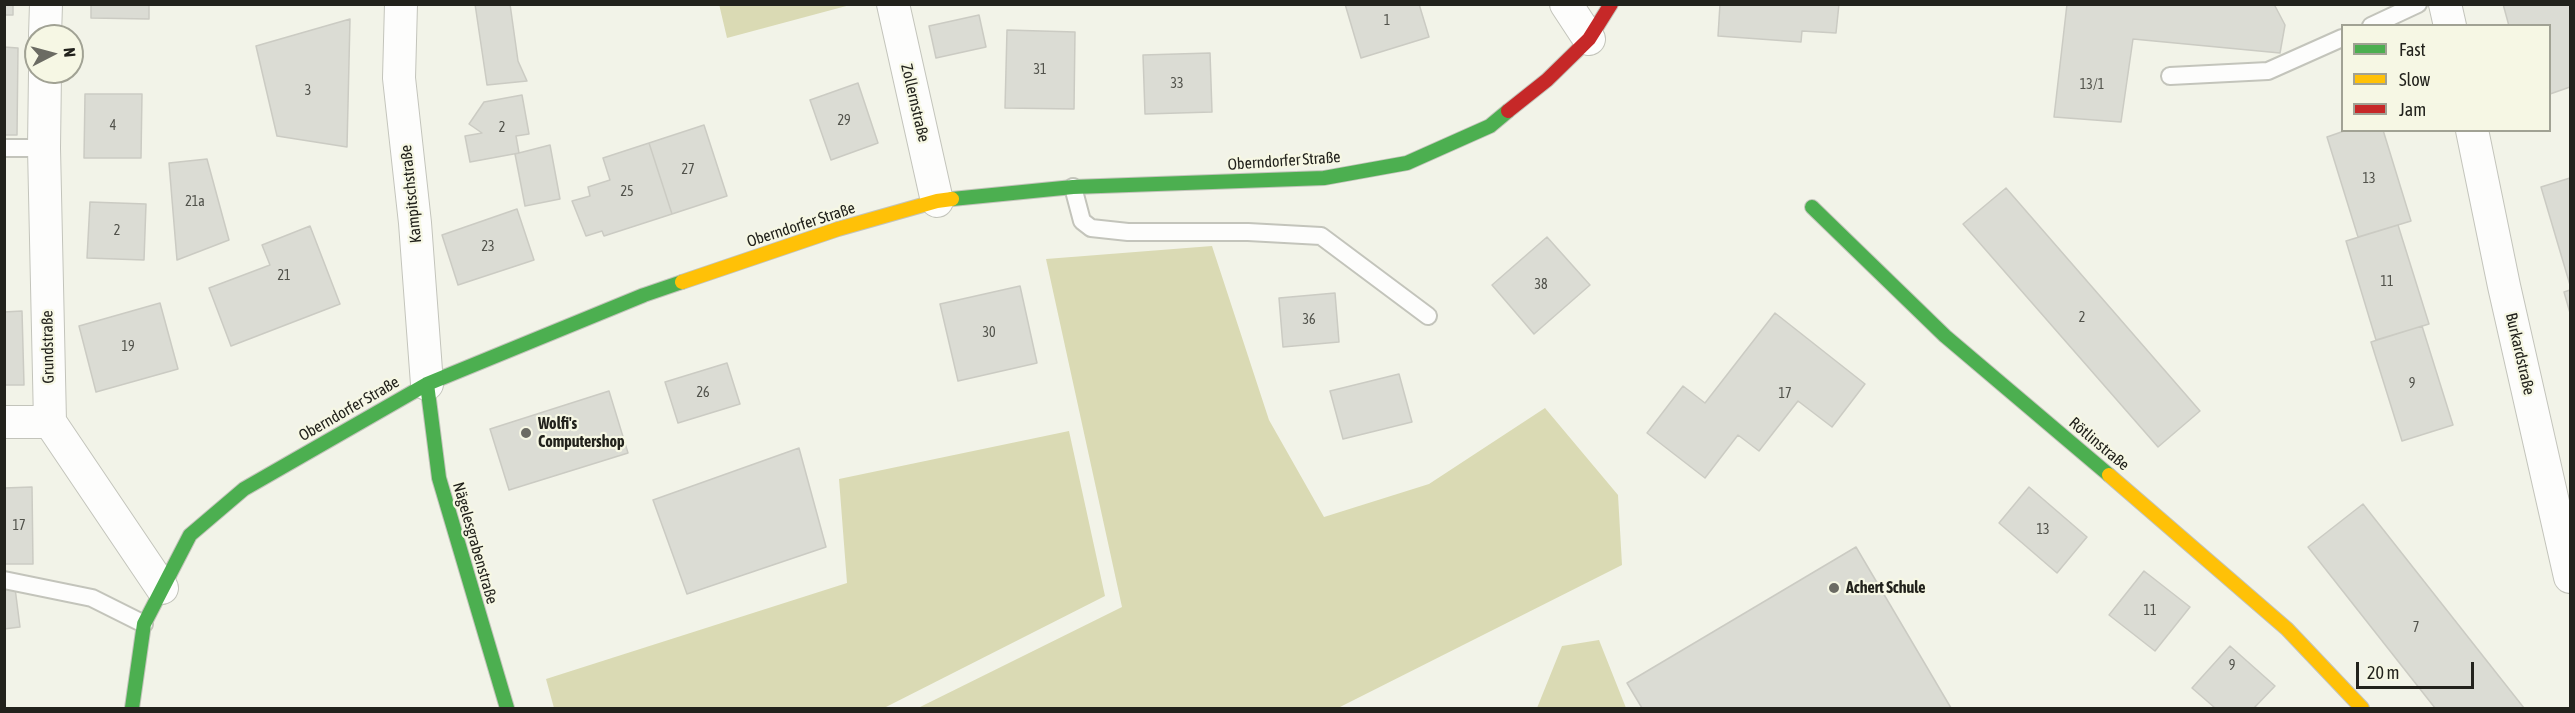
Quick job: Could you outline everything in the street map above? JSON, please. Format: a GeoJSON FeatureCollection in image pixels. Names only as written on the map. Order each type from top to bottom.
{"type":"FeatureCollection","features":[{"type":"Feature","properties":{"kind":"street"},"geometry":{"type":"LineString","coordinates":[[45,24],[46,4]]}},
{"type":"Feature","properties":{"kind":"street","name":"Kampitschstraße"},"geometry":{"type":"LineString","coordinates":[[401,4],[399,78],[415,223],[427,384]]}},
{"type":"Feature","properties":{"kind":"street","name":"Zollernstraße"},"geometry":{"type":"LineString","coordinates":[[893,4],[937,201]]}},
{"type":"Feature","properties":{"kind":"street"},"geometry":{"type":"LineString","coordinates":[[1566,4],[1589,39]]}},
{"type":"Feature","properties":{"kind":"street","name":"Oberndorfer Straße"},"geometry":{"type":"LineString","coordinates":[[132,708],[144,624],[190,535],[244,489],[427,384],[644,296],[838,229],[937,201],[1072,187],[1324,178],[1407,163],[1490,126],[1547,80],[1589,39],[1611,4]]}},
{"type":"Feature","properties":{"kind":"street"},"geometry":{"type":"LineString","coordinates":[[2445,4],[2450,24]]}},
{"type":"Feature","properties":{"kind":"street","name":"Grundstraße"},"geometry":{"type":"LineString","coordinates":[[45,84],[44,148],[50,422]]}},
{"type":"Feature","properties":{"kind":"street","name":"Burkardstraße"},"geometry":{"type":"LineString","coordinates":[[2472,132],[2504,286],[2571,577]]}},
{"type":"Feature","properties":{"kind":"street","name":"Rötlinstraße"},"geometry":{"type":"LineString","coordinates":[[1812,207],[1945,336],[2158,516],[2287,629],[2362,708]]}},
{"type":"Feature","properties":{"kind":"street","name":"Nägelesgrabenstraße"},"geometry":{"type":"LineString","coordinates":[[427,384],[439,478],[507,708]]}},
{"type":"Feature","properties":{"kind":"street"},"geometry":{"type":"LineString","coordinates":[[4,422],[50,422],[162,588]]}},
{"type":"Feature","properties":{"kind":"lane"},"geometry":{"type":"LineString","coordinates":[[2375,24],[2418,4]]}},
{"type":"Feature","properties":{"kind":"lane"},"geometry":{"type":"LineString","coordinates":[[2170,76],[2268,71],[2341,39]]}},
{"type":"Feature","properties":{"kind":"lane"},"geometry":{"type":"LineString","coordinates":[[4,148],[44,148]]}},
{"type":"Feature","properties":{"kind":"lane"},"geometry":{"type":"LineString","coordinates":[[1072,187],[1082,221],[1091,228],[1128,232],[1248,232],[1321,236],[1428,316]]}},
{"type":"Feature","properties":{"kind":"lane"},"geometry":{"type":"LineString","coordinates":[[4,580],[92,598],[144,624]]}},
{"type":"Feature","properties":{"kind":"green space"},"geometry":{"type":"Polygon","coordinates":[[[719,4],[850,4],[850,5],[727,38],[719,4]]]}},
{"type":"Feature","properties":{"kind":"green space"},"geometry":{"type":"Polygon","coordinates":[[[1212,246],[1269,420],[1324,517],[1429,484],[1545,408],[1618,495],[1622,565],[1338,708],[918,708],[1122,607],[1046,259],[1212,246]]]}},
{"type":"Feature","properties":{"kind":"green space"},"geometry":{"type":"Polygon","coordinates":[[[1069,431],[1105,596],[884,708],[554,708],[546,679],[847,583],[839,479],[1069,431]]]}},
{"type":"Feature","properties":{"kind":"green space"},"geometry":{"type":"Polygon","coordinates":[[[1599,640],[1626,708],[1537,708],[1562,646],[1599,640]]]}},
{"type":"Feature","properties":{"kind":"building"},"geometry":{"type":"Polygon","coordinates":[[[4,4],[13,4],[13,15],[4,15],[4,4]]]}},
{"type":"Feature","properties":{"kind":"building"},"geometry":{"type":"Polygon","coordinates":[[[91,4],[149,4],[149,19],[91,18],[91,4]]]}},
{"type":"Feature","properties":{"kind":"building"},"geometry":{"type":"Polygon","coordinates":[[[475,4],[510,4],[518,61],[527,81],[487,85],[475,4]]]}},
{"type":"Feature","properties":{"kind":"building"},"geometry":{"type":"Polygon","coordinates":[[[1345,4],[1419,4],[1429,37],[1361,58],[1345,4]]]}},
{"type":"Feature","properties":{"kind":"building"},"geometry":{"type":"Polygon","coordinates":[[[1720,4],[1839,4],[1836,33],[1802,31],[1801,42],[1718,36],[1720,4]]]}},
{"type":"Feature","properties":{"kind":"building"},"geometry":{"type":"Polygon","coordinates":[[[2067,4],[2274,4],[2285,25],[2280,53],[2133,39],[2121,122],[2054,117],[2067,4]]]}},
{"type":"Feature","properties":{"kind":"building"},"geometry":{"type":"Polygon","coordinates":[[[2503,4],[2570,4],[2570,87],[2551,94],[2551,24],[2508,24],[2503,4]]]}},
{"type":"Feature","properties":{"kind":"building"},"geometry":{"type":"Polygon","coordinates":[[[979,15],[986,47],[936,58],[929,26],[979,15]]]}},
{"type":"Feature","properties":{"kind":"building"},"geometry":{"type":"Polygon","coordinates":[[[350,19],[347,147],[277,136],[256,46],[350,19]]]}},
{"type":"Feature","properties":{"kind":"building"},"geometry":{"type":"Polygon","coordinates":[[[1007,30],[1075,32],[1074,109],[1005,108],[1007,30]]]}},
{"type":"Feature","properties":{"kind":"building"},"geometry":{"type":"Polygon","coordinates":[[[4,47],[18,48],[17,135],[4,135],[4,47]]]}},
{"type":"Feature","properties":{"kind":"building"},"geometry":{"type":"Polygon","coordinates":[[[1210,53],[1212,112],[1145,114],[1143,55],[1210,53]]]}},
{"type":"Feature","properties":{"kind":"building"},"geometry":{"type":"Polygon","coordinates":[[[858,83],[878,143],[831,160],[810,100],[858,83]]]}},
{"type":"Feature","properties":{"kind":"building"},"geometry":{"type":"Polygon","coordinates":[[[85,94],[142,94],[141,158],[84,158],[85,94]]]}},
{"type":"Feature","properties":{"kind":"building"},"geometry":{"type":"Polygon","coordinates":[[[522,95],[529,134],[516,136],[519,153],[470,162],[465,136],[482,133],[469,124],[484,102],[522,95]]]}},
{"type":"Feature","properties":{"kind":"building"},"geometry":{"type":"Polygon","coordinates":[[[704,125],[727,196],[672,214],[649,143],[704,125]]]}},
{"type":"Feature","properties":{"kind":"building"},"geometry":{"type":"Polygon","coordinates":[[[2341,132],[2384,132],[2411,221],[2358,237],[2327,137],[2341,132]]]}},
{"type":"Feature","properties":{"kind":"building"},"geometry":{"type":"Polygon","coordinates":[[[649,143],[672,214],[604,236],[602,231],[586,236],[572,201],[590,196],[588,187],[610,180],[603,158],[649,143]]]}},
{"type":"Feature","properties":{"kind":"building"},"geometry":{"type":"Polygon","coordinates":[[[550,145],[560,199],[525,206],[515,154],[550,145]]]}},
{"type":"Feature","properties":{"kind":"building"},"geometry":{"type":"Polygon","coordinates":[[[207,159],[229,240],[177,260],[169,163],[207,159]]]}},
{"type":"Feature","properties":{"kind":"building"},"geometry":{"type":"Polygon","coordinates":[[[2570,178],[2570,285],[2541,187],[2570,178]]]}},
{"type":"Feature","properties":{"kind":"building"},"geometry":{"type":"Polygon","coordinates":[[[2006,188],[2200,411],[2158,447],[1963,224],[2006,188]]]}},
{"type":"Feature","properties":{"kind":"building"},"geometry":{"type":"Polygon","coordinates":[[[90,202],[146,204],[144,260],[87,258],[90,202]]]}},
{"type":"Feature","properties":{"kind":"building"},"geometry":{"type":"Polygon","coordinates":[[[517,209],[534,260],[458,285],[442,235],[517,209]]]}},
{"type":"Feature","properties":{"kind":"building"},"geometry":{"type":"Polygon","coordinates":[[[2398,225],[2429,324],[2376,340],[2346,241],[2398,225]]]}},
{"type":"Feature","properties":{"kind":"building"},"geometry":{"type":"Polygon","coordinates":[[[310,226],[340,304],[231,346],[209,288],[270,265],[262,245],[310,226]]]}},
{"type":"Feature","properties":{"kind":"building"},"geometry":{"type":"Polygon","coordinates":[[[1547,237],[1590,285],[1534,334],[1492,285],[1547,237]]]}},
{"type":"Feature","properties":{"kind":"building"},"geometry":{"type":"Polygon","coordinates":[[[1020,286],[1037,363],[958,381],[940,304],[1020,286]]]}},
{"type":"Feature","properties":{"kind":"building"},"geometry":{"type":"Polygon","coordinates":[[[2570,290],[2570,313],[2564,292],[2570,290]]]}},
{"type":"Feature","properties":{"kind":"building"},"geometry":{"type":"Polygon","coordinates":[[[1335,293],[1339,342],[1283,347],[1279,298],[1335,293]]]}},
{"type":"Feature","properties":{"kind":"building"},"geometry":{"type":"Polygon","coordinates":[[[160,303],[178,369],[96,392],[79,326],[160,303]]]}},
{"type":"Feature","properties":{"kind":"building"},"geometry":{"type":"Polygon","coordinates":[[[22,311],[24,385],[4,385],[4,312],[22,311]]]}},
{"type":"Feature","properties":{"kind":"building"},"geometry":{"type":"Polygon","coordinates":[[[1775,313],[1865,384],[1832,427],[1798,401],[1759,451],[1738,435],[1705,478],[1647,433],[1683,386],[1705,403],[1775,313]]]}},
{"type":"Feature","properties":{"kind":"building"},"geometry":{"type":"Polygon","coordinates":[[[2422,326],[2453,425],[2402,441],[2371,342],[2422,326]]]}},
{"type":"Feature","properties":{"kind":"building"},"geometry":{"type":"Polygon","coordinates":[[[727,363],[740,404],[678,423],[665,382],[727,363]]]}},
{"type":"Feature","properties":{"kind":"building"},"geometry":{"type":"Polygon","coordinates":[[[1399,374],[1412,422],[1343,439],[1330,391],[1399,374]]]}},
{"type":"Feature","properties":{"kind":"building"},"geometry":{"type":"Polygon","coordinates":[[[609,391],[628,453],[509,490],[490,429],[609,391]]]}},
{"type":"Feature","properties":{"kind":"building"},"geometry":{"type":"Polygon","coordinates":[[[799,448],[826,547],[687,594],[653,500],[799,448]]]}},
{"type":"Feature","properties":{"kind":"building"},"geometry":{"type":"Polygon","coordinates":[[[32,487],[33,564],[4,564],[4,488],[32,487]]]}},
{"type":"Feature","properties":{"kind":"building"},"geometry":{"type":"Polygon","coordinates":[[[2029,487],[2087,537],[2057,573],[1999,523],[2029,487]]]}},
{"type":"Feature","properties":{"kind":"building"},"geometry":{"type":"Polygon","coordinates":[[[2363,504],[2524,708],[2435,708],[2308,547],[2363,504]]]}},
{"type":"Feature","properties":{"kind":"building","name":"Achert Schule"},"geometry":{"type":"Polygon","coordinates":[[[1856,547],[1951,708],[1642,708],[1627,683],[1856,547]]]}},
{"type":"Feature","properties":{"kind":"building"},"geometry":{"type":"Polygon","coordinates":[[[2144,571],[2190,607],[2155,651],[2109,615],[2144,571]]]}},
{"type":"Feature","properties":{"kind":"building"},"geometry":{"type":"Polygon","coordinates":[[[15,588],[20,627],[4,629],[4,589],[15,588]]]}},
{"type":"Feature","properties":{"kind":"building"},"geometry":{"type":"Polygon","coordinates":[[[2230,646],[2275,686],[2254,708],[2215,708],[2192,688],[2230,646]]]}},
{"type":"Feature","properties":{"kind":"traffic: fast"},"geometry":{"type":"LineString","coordinates":[[952,199],[1073,187],[1324,178],[1407,163],[1490,126],[1508,111]]}},
{"type":"Feature","properties":{"kind":"traffic: fast"},"geometry":{"type":"LineString","coordinates":[[1812,207],[1945,336],[2109,475]]}},
{"type":"Feature","properties":{"kind":"traffic: fast"},"geometry":{"type":"LineString","coordinates":[[132,708],[144,624],[190,535],[244,489],[427,384],[644,295],[682,282]]}},
{"type":"Feature","properties":{"kind":"traffic: fast"},"geometry":{"type":"LineString","coordinates":[[427,384],[439,478],[507,708]]}},
{"type":"Feature","properties":{"kind":"traffic: slow"},"geometry":{"type":"LineString","coordinates":[[682,282],[838,229],[937,201],[952,199]]}},
{"type":"Feature","properties":{"kind":"traffic: slow"},"geometry":{"type":"LineString","coordinates":[[2109,475],[2287,629],[2362,708]]}},
{"type":"Feature","properties":{"kind":"traffic: jam"},"geometry":{"type":"LineString","coordinates":[[1508,111],[1547,80],[1589,39],[1611,4]]}},
{"type":"Feature","properties":{"kind":"place","name":"Wolfi's Computershop"},"geometry":{"type":"Point","coordinates":[526,433]}},
{"type":"Feature","properties":{"kind":"place","name":"Achert Schule"},"geometry":{"type":"Point","coordinates":[1834,588]}}]}
